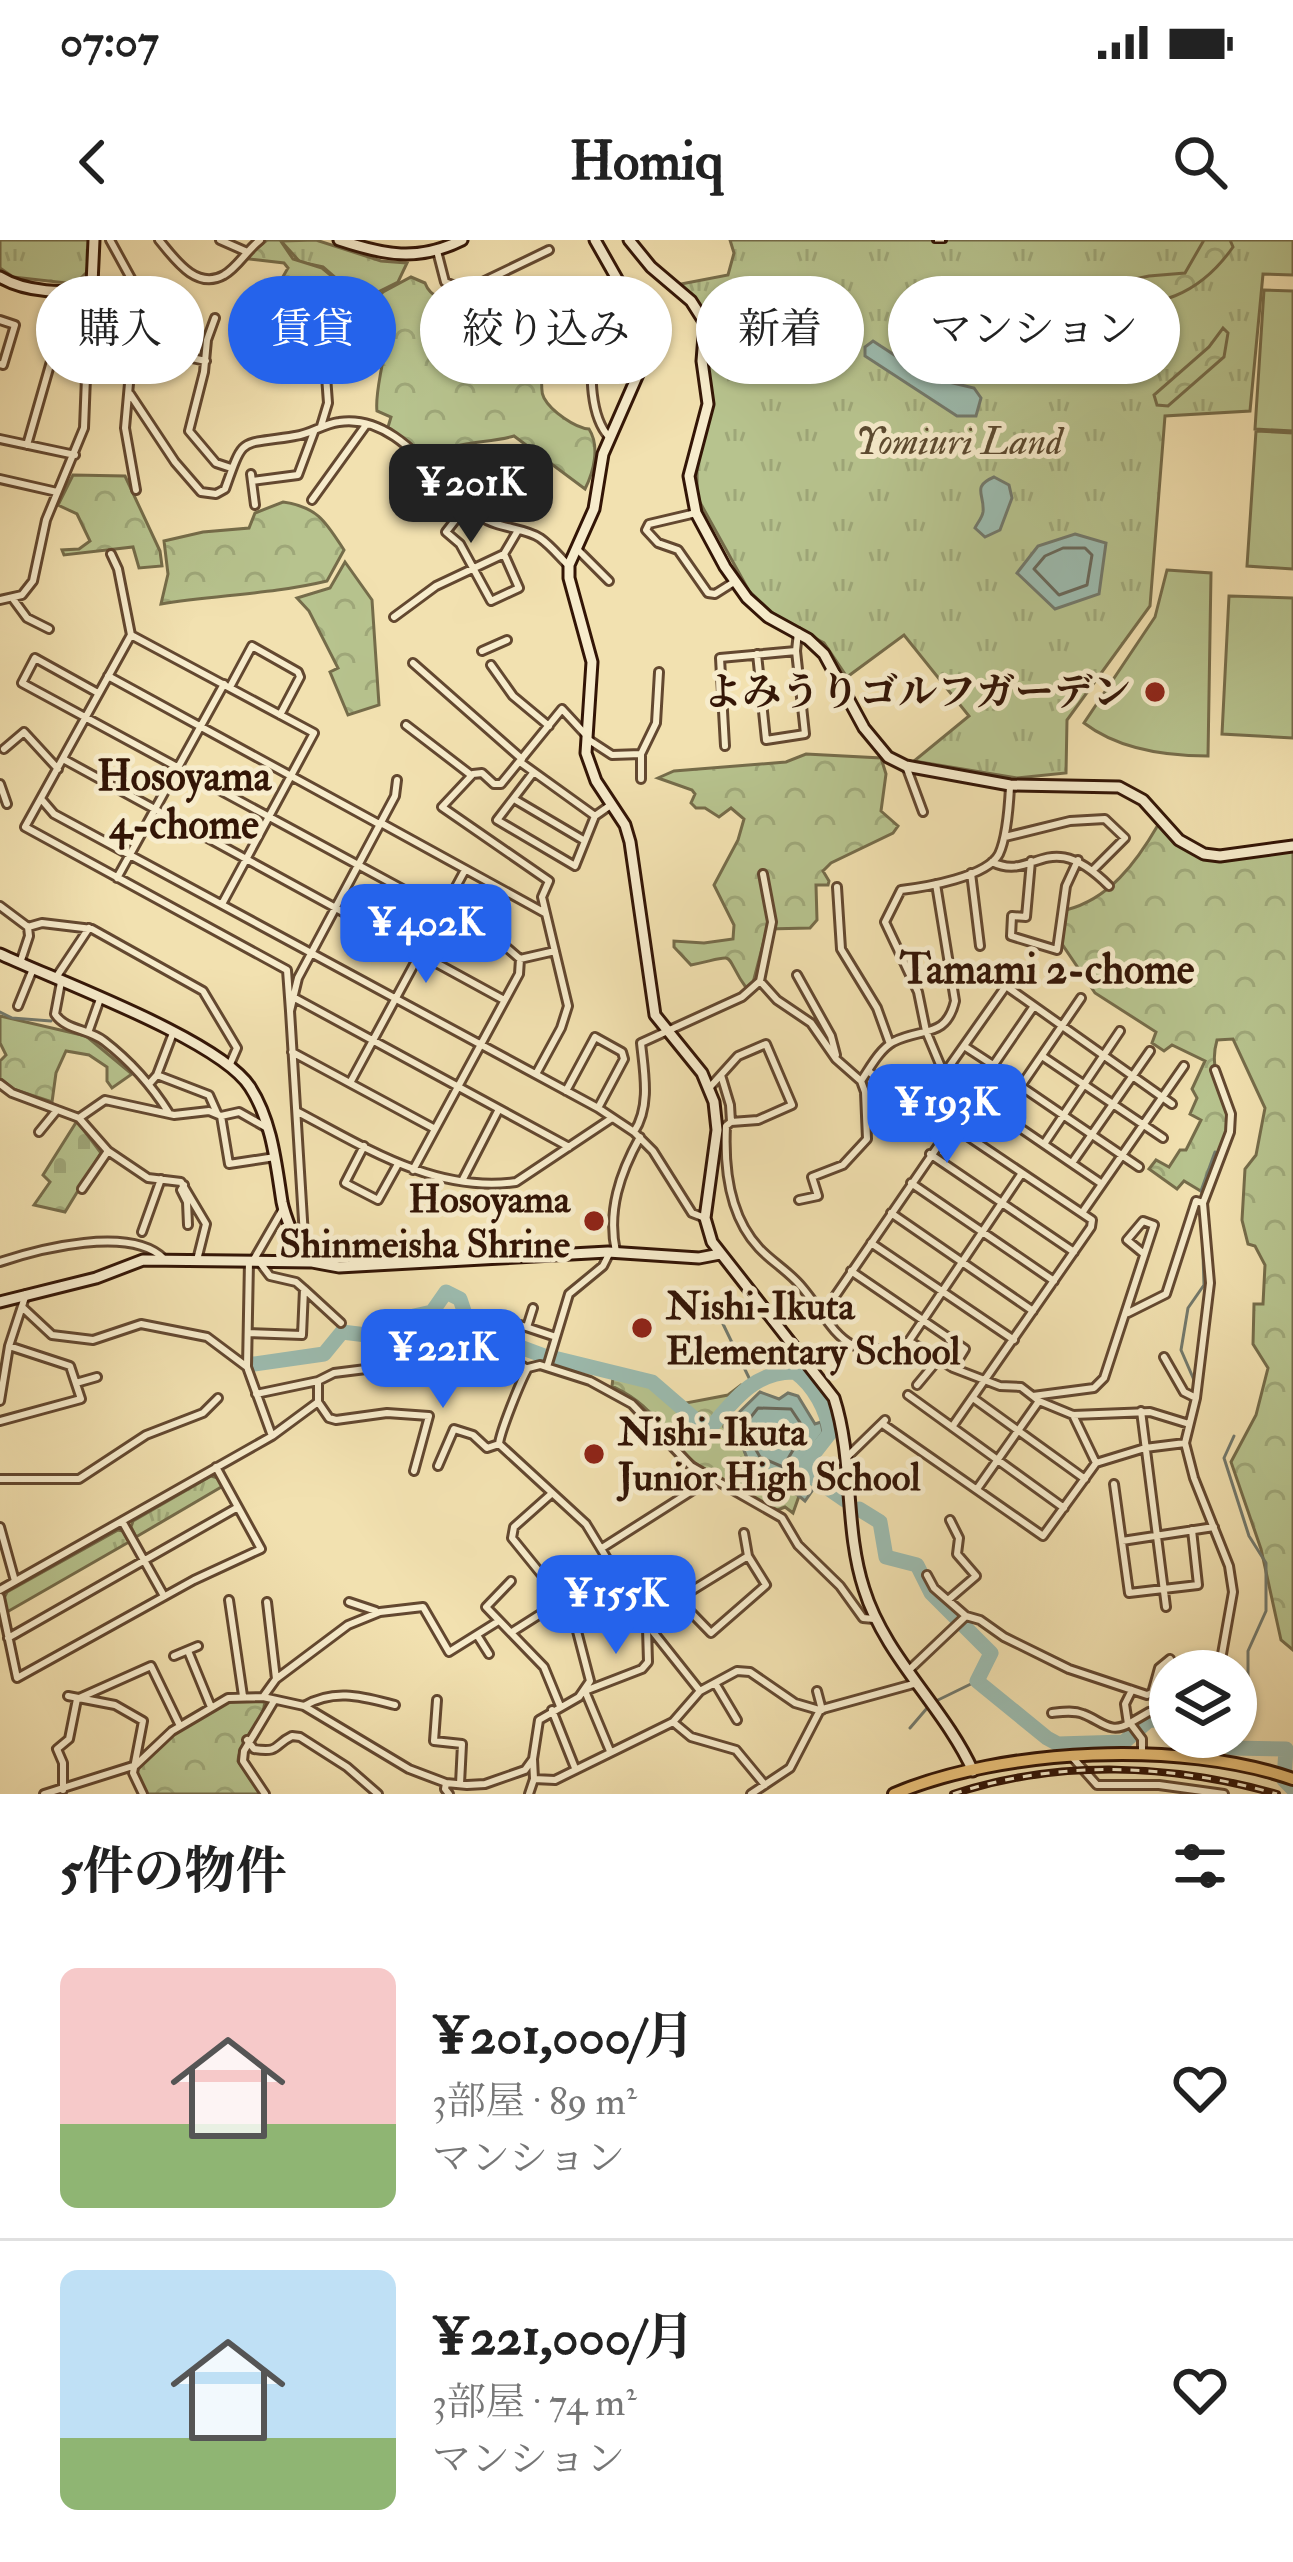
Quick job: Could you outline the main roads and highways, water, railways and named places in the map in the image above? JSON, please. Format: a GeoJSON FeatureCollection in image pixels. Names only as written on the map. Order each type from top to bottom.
{"type":"FeatureCollection","features":[{"type":"Feature","properties":{"kind":"main road"},"geometry":{"type":"LineString","coordinates":[[894,1794],[973,1771],[1072,1757],[1210,1758],[1287,1776]]}},
{"type":"Feature","properties":{"kind":"water"},"geometry":{"type":"Polygon","coordinates":[[[873,341],[888,351],[888,371],[865,356],[865,347],[873,341]]]}},
{"type":"Feature","properties":{"kind":"water"},"geometry":{"type":"Polygon","coordinates":[[[908,384],[974,388],[981,398],[976,416],[957,416],[908,384]]]}},
{"type":"Feature","properties":{"kind":"water"},"geometry":{"type":"Polygon","coordinates":[[[994,477],[1009,485],[1012,498],[1000,530],[985,537],[975,528],[983,512],[981,488],[994,477]]]}},
{"type":"Feature","properties":{"kind":"water"},"geometry":{"type":"Polygon","coordinates":[[[1075,534],[1106,543],[1099,594],[1055,609],[1017,573],[1038,546],[1075,534]]]}},
{"type":"Feature","properties":{"kind":"water"},"geometry":{"type":"Polygon","coordinates":[[[760,1392],[779,1399],[788,1393],[798,1396],[815,1424],[821,1422],[823,1432],[798,1467],[800,1481],[812,1491],[805,1501],[749,1463],[742,1445],[724,1427],[760,1392]]]}},
{"type":"Feature","properties":{"kind":"waterway"},"geometry":{"type":"LineString","coordinates":[[0,1012],[12,1018],[51,1021]]}},
{"type":"Feature","properties":{"kind":"waterway"},"geometry":{"type":"LineString","coordinates":[[1201,1191],[1215,1152]]}},
{"type":"Feature","properties":{"kind":"waterway"},"geometry":{"type":"LineString","coordinates":[[1194,1380],[1181,1350],[1188,1308],[1204,1285],[1202,1223]]}},
{"type":"Feature","properties":{"kind":"waterway"},"geometry":{"type":"LineString","coordinates":[[731,1291],[723,1324],[752,1384]]}},
{"type":"Feature","properties":{"kind":"waterway"},"geometry":{"type":"LineString","coordinates":[[254,1364],[324,1354],[342,1332],[375,1336],[432,1312],[446,1292],[460,1299],[466,1317],[480,1332],[547,1357]]}},
{"type":"Feature","properties":{"kind":"waterway"},"geometry":{"type":"LineString","coordinates":[[554,1358],[652,1382],[704,1427],[711,1427],[757,1382],[795,1372],[818,1399],[830,1433],[805,1465],[806,1473],[845,1500]]}},
{"type":"Feature","properties":{"kind":"waterway"},"geometry":{"type":"LineString","coordinates":[[1234,1436],[1224,1458],[1249,1536],[1266,1563],[1266,1611],[1248,1650]]}},
{"type":"Feature","properties":{"kind":"waterway"},"geometry":{"type":"LineString","coordinates":[[859,1509],[880,1522],[886,1557],[917,1565],[931,1593],[991,1653],[977,1681],[1047,1738],[1058,1744],[1124,1742],[1149,1720]]}},
{"type":"Feature","properties":{"kind":"waterway"},"geometry":{"type":"LineString","coordinates":[[936,1701],[977,1681]]}},
{"type":"Feature","properties":{"kind":"waterway"},"geometry":{"type":"LineString","coordinates":[[910,1728],[928,1707]]}},
{"type":"Feature","properties":{"kind":"waterway"},"geometry":{"type":"LineString","coordinates":[[1257,1748],[1286,1749],[1284,1780],[1293,1789]]}},
{"type":"Feature","properties":{"kind":"railway"},"geometry":{"type":"LineString","coordinates":[[935,240],[944,240]]}},
{"type":"Feature","properties":{"kind":"railway"},"geometry":{"type":"LineString","coordinates":[[953,1794],[1034,1775],[1115,1770],[1197,1776],[1277,1794]]}},
{"type":"Feature","properties":{"kind":"place","name":"よみうりゴルフガーデン"},"geometry":{"type":"Point","coordinates":[1155,692]}},
{"type":"Feature","properties":{"kind":"place","name":"Hosoyama Shinmeisha Shrine"},"geometry":{"type":"Point","coordinates":[594,1221]}},
{"type":"Feature","properties":{"kind":"place","name":"Nishi-Ikuta Elementary School"},"geometry":{"type":"Point","coordinates":[642,1328]}},
{"type":"Feature","properties":{"kind":"place","name":"Nishi-Ikuta Junior High School"},"geometry":{"type":"Point","coordinates":[594,1454]}},
{"type":"Feature","properties":{"kind":"district","name":"Hosoyama 4-chome"},"geometry":{"type":"Point","coordinates":[184,801]}},
{"type":"Feature","properties":{"kind":"district","name":"Tamami 2-chome"},"geometry":{"type":"Point","coordinates":[1047,970]}},
{"type":"Feature","properties":{"kind":"park label","name":"Yomiuri Land"},"geometry":{"type":"Point","coordinates":[959,441]}}]}
